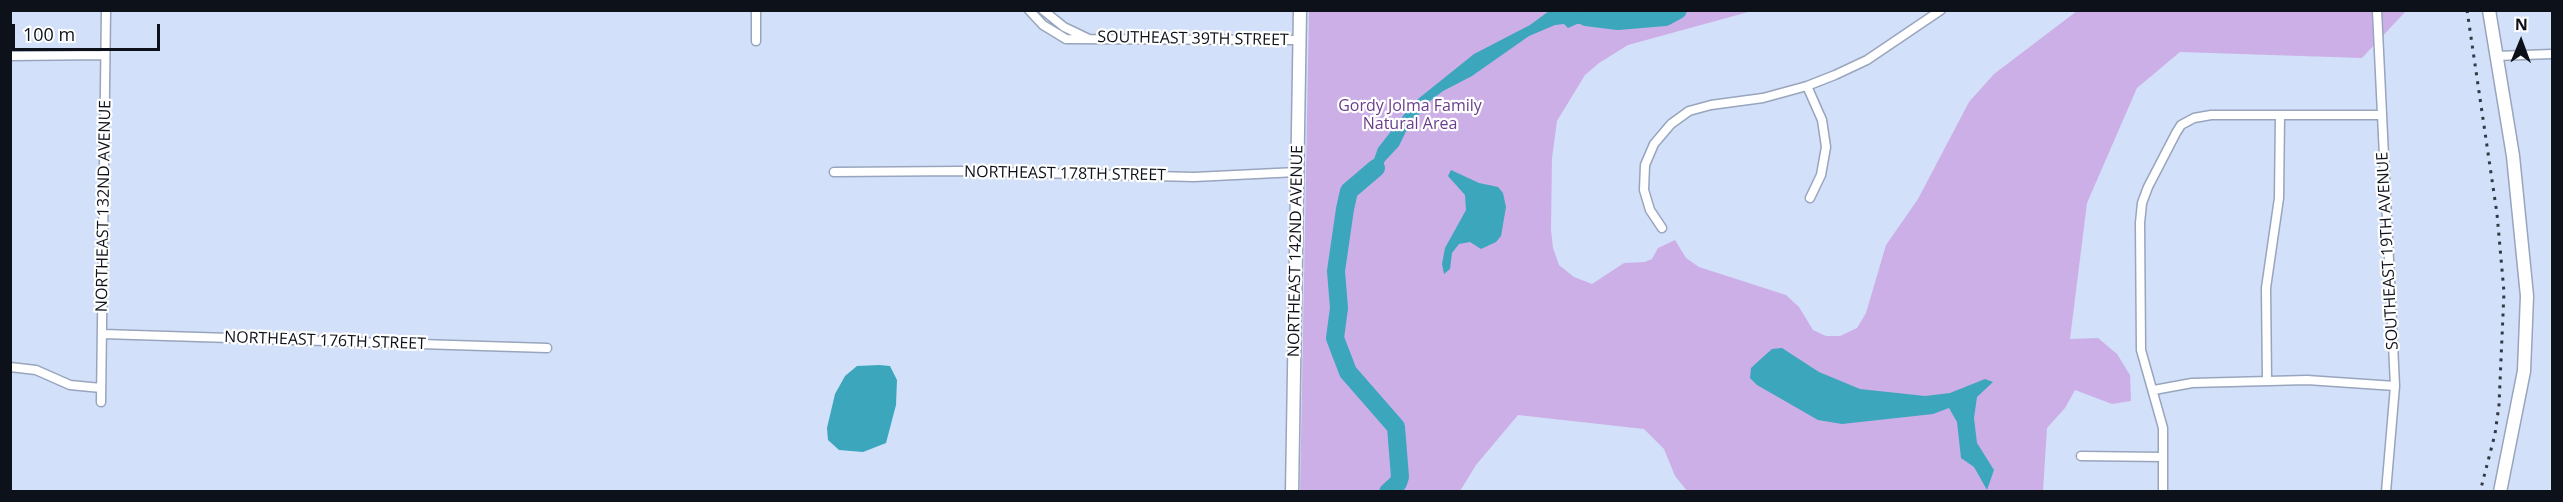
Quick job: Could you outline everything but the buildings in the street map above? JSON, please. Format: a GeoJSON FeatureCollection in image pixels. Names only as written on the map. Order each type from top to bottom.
{"type":"FeatureCollection","features":[{"type":"Feature","properties":{"kind":"street","name":"NORTHEAST 132ND AVENUE"},"geometry":{"type":"LineString","coordinates":[[101,402],[106,10]]}},
{"type":"Feature","properties":{"kind":"street"},"geometry":{"type":"LineString","coordinates":[[756,10],[756,41]]}},
{"type":"Feature","properties":{"kind":"street","name":"SOUTHEAST 39TH STREET"},"geometry":{"type":"LineString","coordinates":[[1029,10],[1056,34],[1066,39],[1299,40]]}},
{"type":"Feature","properties":{"kind":"street","name":"SOUTHEAST 39TH STREET"},"geometry":{"type":"LineString","coordinates":[[1043,10],[1064,27],[1087,38]]}},
{"type":"Feature","properties":{"kind":"street","name":"NORTHEAST 142ND AVENUE"},"geometry":{"type":"LineString","coordinates":[[1292,492],[1300,10]]}},
{"type":"Feature","properties":{"kind":"street"},"geometry":{"type":"LineString","coordinates":[[1662,228],[1650,210],[1644,189],[1645,165],[1654,144],[1671,124],[1689,111],[1711,105],[1763,98],[1807,86],[1867,60],[1941,10]]}},
{"type":"Feature","properties":{"kind":"street","name":"SOUTHEAST 19TH AVENUE"},"geometry":{"type":"LineString","coordinates":[[2377,10],[2394,386],[2386,492]]}},
{"type":"Feature","properties":{"kind":"street"},"geometry":{"type":"LineString","coordinates":[[2489,10],[2513,156],[2527,296],[2524,371],[2500,492]]}},
{"type":"Feature","properties":{"kind":"street"},"geometry":{"type":"LineString","coordinates":[[2496,56],[2553,54]]}},
{"type":"Feature","properties":{"kind":"street"},"geometry":{"type":"LineString","coordinates":[[10,56],[105,55]]}},
{"type":"Feature","properties":{"kind":"street"},"geometry":{"type":"LineString","coordinates":[[1807,86],[1822,120],[1826,147],[1821,176],[1810,198]]}},
{"type":"Feature","properties":{"kind":"street"},"geometry":{"type":"LineString","coordinates":[[2163,492],[2163,428],[2154,390],[2143,365],[2141,350],[2139,223],[2142,203],[2148,187],[2181,125],[2194,118],[2211,115],[2380,115]]}},
{"type":"Feature","properties":{"kind":"street"},"geometry":{"type":"LineString","coordinates":[[2267,381],[2266,288],[2279,198],[2280,115]]}},
{"type":"Feature","properties":{"kind":"street","name":"NORTHEAST 178TH STREET"},"geometry":{"type":"LineString","coordinates":[[834,172],[960,171],[1194,177],[1297,172]]}},
{"type":"Feature","properties":{"kind":"street","name":"NORTHEAST 176TH STREET"},"geometry":{"type":"LineString","coordinates":[[102,334],[547,348]]}},
{"type":"Feature","properties":{"kind":"street"},"geometry":{"type":"LineString","coordinates":[[10,367],[36,370],[70,385],[101,388]]}},
{"type":"Feature","properties":{"kind":"street"},"geometry":{"type":"LineString","coordinates":[[2154,390],[2192,383],[2307,380],[2394,386]]}},
{"type":"Feature","properties":{"kind":"street"},"geometry":{"type":"LineString","coordinates":[[2081,456],[2163,457]]}},
{"type":"Feature","properties":{"kind":"green space","name":"Gordy Jolma Family Natural Area"},"geometry":{"type":"Polygon","coordinates":[[[1309,11],[1752,11],[1628,45],[1599,63],[1585,75],[1557,121],[1552,158],[1553,248],[1559,265],[1574,277],[1592,284],[1624,263],[1645,262],[1652,259],[1658,248],[1675,240],[1686,258],[1699,267],[1786,295],[1799,307],[1813,330],[1826,336],[1840,336],[1857,328],[1866,313],[1886,245],[1918,199],[1969,102],[1994,74],[2077,11],[2406,11],[2362,58],[2180,52],[2137,88],[2087,203],[2070,339],[2098,338],[2117,354],[2130,375],[2131,401],[2112,404],[2075,390],[2065,408],[2047,428],[2043,491],[1687,491],[1675,476],[1664,449],[1644,429],[1518,415],[1476,465],[1460,491],[1300,492],[1309,11]]]}},
{"type":"Feature","properties":{"kind":"water"},"geometry":{"type":"Polygon","coordinates":[[[1549,11],[1609,11],[1608,22],[1577,24],[1568,28],[1564,24],[1555,25],[1529,36],[1472,76],[1443,91],[1430,101],[1407,129],[1399,146],[1385,161],[1377,175],[1365,188],[1354,193],[1362,173],[1373,162],[1378,148],[1413,103],[1474,54],[1530,25],[1549,11]]]}},
{"type":"Feature","properties":{"kind":"water"},"geometry":{"type":"Polygon","coordinates":[[[1451,170],[1479,183],[1498,187],[1503,193],[1506,207],[1501,236],[1496,242],[1481,249],[1470,242],[1459,244],[1452,253],[1450,269],[1444,274],[1442,264],[1445,248],[1466,210],[1465,195],[1448,176],[1451,170]]]}},
{"type":"Feature","properties":{"kind":"water"},"geometry":{"type":"Polygon","coordinates":[[[1782,348],[1819,372],[1860,389],[1925,396],[1950,393],[1985,379],[1993,382],[1977,397],[1974,418],[1977,443],[1994,470],[1987,490],[1974,467],[1961,458],[1957,422],[1949,408],[1933,414],[1842,424],[1818,420],[1757,385],[1750,378],[1751,368],[1772,349],[1782,348]]]}},
{"type":"Feature","properties":{"kind":"water"},"geometry":{"type":"Polygon","coordinates":[[[857,366],[890,366],[897,380],[896,405],[886,443],[863,452],[839,450],[828,440],[827,428],[835,394],[845,376],[857,366]]]}},
{"type":"Feature","properties":{"kind":"waterway"},"geometry":{"type":"LineString","coordinates":[[1586,17],[1618,21],[1665,17],[1678,10]]}},
{"type":"Feature","properties":{"kind":"waterway"},"geometry":{"type":"LineString","coordinates":[[1376,168],[1349,191],[1336,271],[1339,308],[1335,338],[1348,372],[1396,427],[1400,477],[1398,483],[1388,492]]}},
{"type":"Feature","properties":{"kind":"railway"},"geometry":{"type":"LineString","coordinates":[[2467,10],[2497,214],[2504,292],[2499,405],[2495,434],[2480,492]]}}]}
